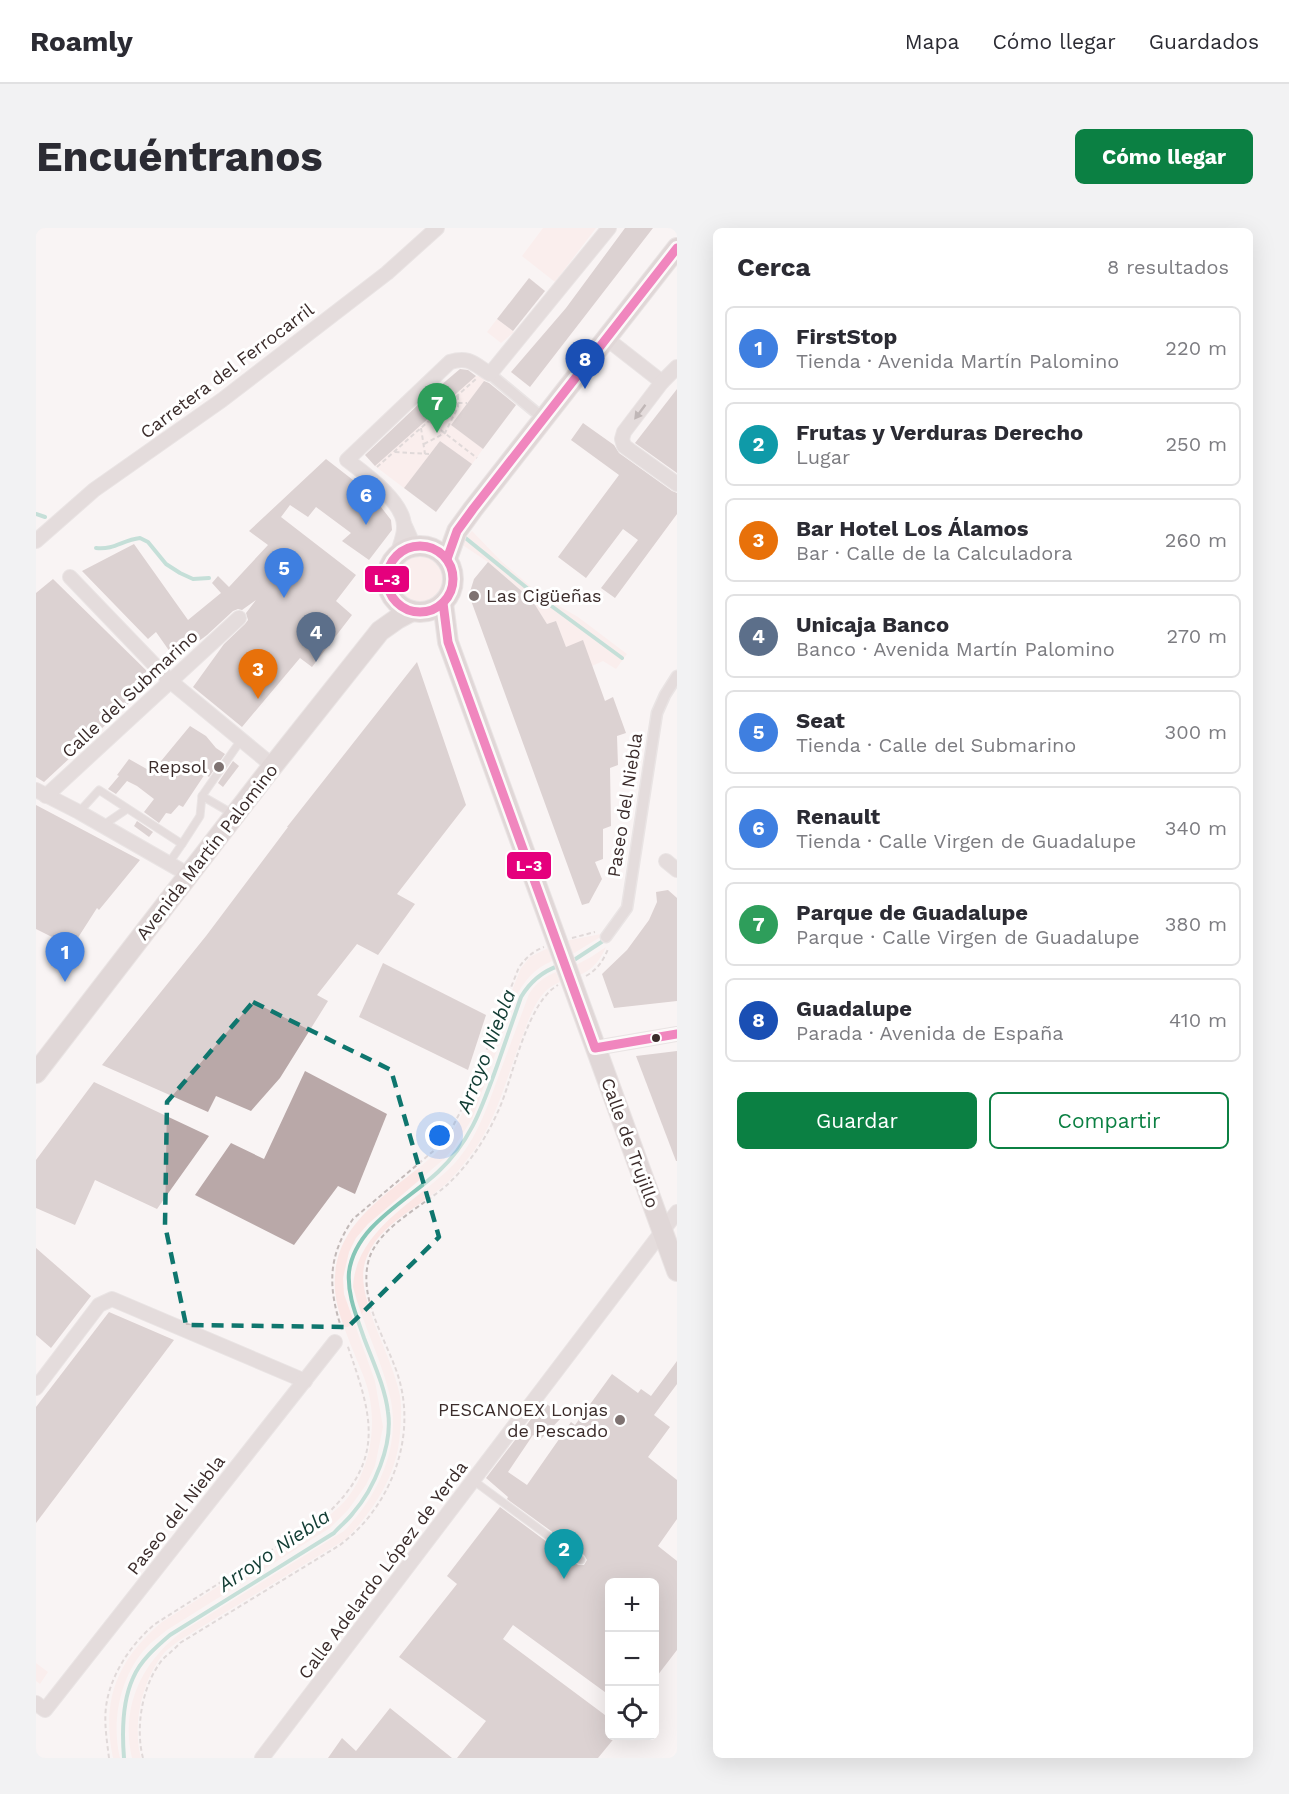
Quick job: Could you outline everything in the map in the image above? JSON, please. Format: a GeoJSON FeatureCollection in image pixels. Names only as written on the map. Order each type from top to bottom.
{"type":"FeatureCollection","features":[{"type":"Feature","properties":{"kind":"main road"},"geometry":{"type":"LineString","coordinates":[[447,559],[457,531],[677,248]]}},
{"type":"Feature","properties":{"kind":"main road"},"geometry":{"type":"LineString","coordinates":[[422,547],[439,552],[447,559],[453,574],[453,585],[449,595],[427,608],[396,601],[388,584],[391,564],[405,550],[422,547],[457,531]]}},
{"type":"Feature","properties":{"kind":"main road","name":"Avenida Martín Palomino"},"geometry":{"type":"LineString","coordinates":[[380,631],[391,593]]}},
{"type":"Feature","properties":{"kind":"main road","name":"Avenida Martín Palomino"},"geometry":{"type":"LineString","coordinates":[[36,1073],[380,631],[397,619],[427,608]]}},
{"type":"Feature","properties":{"kind":"main road","name":"Calle de Trujillo"},"geometry":{"type":"LineString","coordinates":[[427,608],[448,642],[595,1048],[673,1221],[677,1271]]}},
{"type":"Feature","properties":{"kind":"street","name":"Carretera del Ferrocarril"},"geometry":{"type":"LineString","coordinates":[[36,541],[94,490],[222,400],[369,287],[437,228]]}},
{"type":"Feature","properties":{"kind":"street"},"geometry":{"type":"LineString","coordinates":[[484,375],[609,228]]}},
{"type":"Feature","properties":{"kind":"street"},"geometry":{"type":"LineString","coordinates":[[607,339],[663,381]]}},
{"type":"Feature","properties":{"kind":"street"},"geometry":{"type":"LineString","coordinates":[[422,547],[405,526],[389,495],[347,460],[450,362],[461,359],[469,361],[484,375],[544,419]]}},
{"type":"Feature","properties":{"kind":"street"},"geometry":{"type":"LineString","coordinates":[[677,367],[663,381],[624,432],[622,439],[624,446],[677,484]]}},
{"type":"Feature","properties":{"kind":"street"},"geometry":{"type":"LineString","coordinates":[[397,556],[405,526]]}},
{"type":"Feature","properties":{"kind":"street"},"geometry":{"type":"LineString","coordinates":[[70,577],[170,681],[273,766]]}},
{"type":"Feature","properties":{"kind":"street","name":"Calle del Submarino"},"geometry":{"type":"LineString","coordinates":[[41,793],[239,618]]}},
{"type":"Feature","properties":{"kind":"street","name":"Paseo del Niebla"},"geometry":{"type":"LineString","coordinates":[[606,937],[627,908],[657,713],[677,676]]}},
{"type":"Feature","properties":{"kind":"street"},"geometry":{"type":"LineString","coordinates":[[41,793],[189,875]]}},
{"type":"Feature","properties":{"kind":"street"},"geometry":{"type":"LineString","coordinates":[[595,1048],[677,1034]]}},
{"type":"Feature","properties":{"kind":"street","name":"Calle Adelardo López de Yerda"},"geometry":{"type":"LineString","coordinates":[[262,1758],[673,1221]]}},
{"type":"Feature","properties":{"kind":"street"},"geometry":{"type":"LineString","coordinates":[[36,1388],[99,1305],[112,1299],[305,1381]]}},
{"type":"Feature","properties":{"kind":"street","name":"Paseo del Niebla"},"geometry":{"type":"LineString","coordinates":[[40,1706],[341,1338]]}},
{"type":"Feature","properties":{"kind":"lane"},"geometry":{"type":"LineString","coordinates":[[168,863],[200,816],[202,796],[241,740]]}},
{"type":"Feature","properties":{"kind":"lane"},"geometry":{"type":"LineString","coordinates":[[79,812],[99,790],[182,844]]}},
{"type":"Feature","properties":{"kind":"lane"},"geometry":{"type":"LineString","coordinates":[[202,796],[235,815]]}},
{"type":"Feature","properties":{"kind":"lane"},"geometry":{"type":"LineString","coordinates":[[102,826],[127,809]]}},
{"type":"Feature","properties":{"kind":"lane"},"geometry":{"type":"LineString","coordinates":[[474,1481],[581,1560]]}},
{"type":"Feature","properties":{"kind":"path"},"geometry":{"type":"LineString","coordinates":[[377,467],[484,375]]}},
{"type":"Feature","properties":{"kind":"path"},"geometry":{"type":"LineString","coordinates":[[424,444],[445,434],[458,403],[458,396]]}},
{"type":"Feature","properties":{"kind":"path"},"geometry":{"type":"LineString","coordinates":[[458,403],[467,403]]}},
{"type":"Feature","properties":{"kind":"path"},"geometry":{"type":"LineString","coordinates":[[429,421],[477,458]]}},
{"type":"Feature","properties":{"kind":"path"},"geometry":{"type":"LineString","coordinates":[[421,428],[425,454]]}},
{"type":"Feature","properties":{"kind":"path"},"geometry":{"type":"LineString","coordinates":[[395,452],[429,454]]}},
{"type":"Feature","properties":{"kind":"path"},"geometry":{"type":"LineString","coordinates":[[110,1758],[106,1734],[106,1707],[112,1681],[122,1663],[144,1634],[155,1624],[325,1516],[344,1498],[356,1480],[366,1458],[369,1426],[364,1395],[341,1338],[332,1289],[337,1250],[344,1233],[353,1219],[437,1148],[451,1130],[469,1095],[519,967],[527,957],[536,950],[600,929],[611,943],[603,961],[596,970],[549,990],[537,1008],[487,1134],[472,1156],[447,1185],[384,1235],[374,1247],[368,1260],[367,1290],[372,1312],[396,1370],[404,1398],[402,1444],[388,1489],[372,1514],[355,1534],[180,1643],[162,1660],[150,1682],[141,1711],[140,1732],[143,1758]]}},
{"type":"Feature","properties":{"kind":"highlighted area"},"geometry":{"type":"Polygon","coordinates":[[[253,1002],[391,1070],[439,1237],[348,1327],[186,1325],[165,1225],[167,1102],[253,1002]]]}},
{"type":"Feature","properties":{"kind":"shaded area"},"geometry":{"type":"Polygon","coordinates":[[[543,228],[596,228],[555,282],[522,256],[543,228]]]}},
{"type":"Feature","properties":{"kind":"shaded area"},"geometry":{"type":"Polygon","coordinates":[[[497,319],[514,332],[501,343],[487,332],[497,319]]]}},
{"type":"Feature","properties":{"kind":"shaded area"},"geometry":{"type":"Polygon","coordinates":[[[476,376],[487,377],[451,425],[483,449],[472,464],[440,441],[404,488],[375,466],[476,376]]]}},
{"type":"Feature","properties":{"kind":"shaded area"},"geometry":{"type":"Polygon","coordinates":[[[472,531],[501,561],[543,597],[578,617],[627,654],[616,669],[603,661],[592,666],[583,641],[566,647],[556,621],[547,624],[532,600],[488,562],[461,544],[472,531]]]}},
{"type":"Feature","properties":{"kind":"shaded area"},"geometry":{"type":"Polygon","coordinates":[[[420,553],[429,555],[440,564],[445,578],[443,587],[434,598],[420,603],[411,601],[400,592],[395,578],[397,569],[406,558],[420,553]]]}},
{"type":"Feature","properties":{"kind":"shaded area"},"geometry":{"type":"Polygon","coordinates":[[[601,934],[602,936],[571,955],[565,941],[601,934]]]}},
{"type":"Feature","properties":{"kind":"shaded area"},"geometry":{"type":"Polygon","coordinates":[[[606,947],[595,964],[578,976],[574,966],[606,947]]]}},
{"type":"Feature","properties":{"kind":"shaded area"},"geometry":{"type":"Polygon","coordinates":[[[548,948],[552,961],[531,975],[516,996],[473,1117],[454,1148],[368,1224],[356,1238],[349,1252],[343,1278],[344,1294],[375,1381],[383,1427],[375,1466],[366,1485],[348,1510],[330,1528],[167,1630],[148,1645],[137,1659],[124,1686],[117,1715],[117,1744],[120,1758],[113,1758],[109,1718],[111,1700],[124,1666],[146,1636],[162,1622],[328,1517],[344,1502],[360,1478],[369,1451],[371,1408],[365,1381],[337,1302],[335,1277],[339,1255],[348,1236],[375,1203],[442,1147],[449,1138],[465,1108],[521,968],[530,957],[548,948]]]}},
{"type":"Feature","properties":{"kind":"shaded area"},"geometry":{"type":"Polygon","coordinates":[[[556,972],[560,982],[544,993],[533,1009],[495,1112],[478,1144],[449,1181],[401,1217],[379,1237],[365,1262],[363,1278],[370,1312],[396,1379],[401,1405],[398,1448],[383,1490],[366,1516],[346,1539],[180,1640],[165,1652],[150,1675],[141,1702],[138,1731],[141,1758],[132,1758],[129,1721],[132,1703],[146,1671],[156,1656],[183,1631],[344,1531],[356,1518],[376,1488],[389,1455],[393,1419],[387,1387],[353,1287],[357,1267],[365,1249],[377,1233],[391,1218],[454,1164],[469,1144],[486,1111],[529,994],[541,981],[556,972]]]}},
{"type":"Feature","properties":{"kind":"shaded area"},"geometry":{"type":"Polygon","coordinates":[[[36,1663],[48,1672],[40,1684],[36,1681],[36,1663]]]}},
{"type":"Feature","properties":{"kind":"building"},"geometry":{"type":"Polygon","coordinates":[[[625,228],[653,228],[530,387],[511,372],[566,308],[625,228]]]}},
{"type":"Feature","properties":{"kind":"building"},"geometry":{"type":"Polygon","coordinates":[[[529,278],[545,291],[513,331],[497,319],[529,278]]]}},
{"type":"Feature","properties":{"kind":"building"},"geometry":{"type":"Polygon","coordinates":[[[460,369],[468,370],[476,376],[375,466],[365,455],[460,369]]]}},
{"type":"Feature","properties":{"kind":"building"},"geometry":{"type":"Polygon","coordinates":[[[484,381],[516,405],[483,449],[451,425],[484,381]]]}},
{"type":"Feature","properties":{"kind":"building"},"geometry":{"type":"Polygon","coordinates":[[[677,389],[677,473],[635,443],[677,389]]]}},
{"type":"Feature","properties":{"kind":"building"},"geometry":{"type":"Polygon","coordinates":[[[583,423],[614,445],[619,453],[677,493],[677,514],[615,598],[601,588],[638,540],[623,529],[586,578],[558,557],[619,475],[571,440],[583,423]]]}},
{"type":"Feature","properties":{"kind":"building"},"geometry":{"type":"Polygon","coordinates":[[[440,441],[472,464],[436,512],[404,488],[440,441]]]}},
{"type":"Feature","properties":{"kind":"building"},"geometry":{"type":"Polygon","coordinates":[[[326,459],[371,494],[391,520],[392,530],[369,560],[342,541],[351,533],[316,507],[308,517],[290,505],[281,517],[356,575],[336,601],[352,615],[312,667],[300,658],[242,727],[193,687],[224,644],[248,620],[246,613],[256,600],[242,610],[233,611],[207,635],[175,659],[156,632],[148,639],[82,571],[134,544],[188,620],[221,593],[212,583],[218,576],[229,587],[268,545],[249,531],[326,459]]]}},
{"type":"Feature","properties":{"kind":"building"},"geometry":{"type":"Polygon","coordinates":[[[488,562],[532,600],[547,624],[556,621],[566,647],[583,640],[605,701],[613,697],[626,733],[617,736],[618,765],[610,768],[611,826],[603,829],[603,859],[595,862],[602,879],[589,903],[582,905],[469,595],[474,579],[488,562]]]}},
{"type":"Feature","properties":{"kind":"building"},"geometry":{"type":"Polygon","coordinates":[[[53,579],[155,679],[44,782],[36,777],[36,593],[53,579]]]}},
{"type":"Feature","properties":{"kind":"building"},"geometry":{"type":"Polygon","coordinates":[[[417,662],[466,805],[397,894],[415,904],[378,955],[357,944],[317,995],[328,1001],[280,1078],[251,1111],[216,1096],[208,1112],[102,1065],[206,936],[287,827],[417,662]]]}},
{"type":"Feature","properties":{"kind":"building"},"geometry":{"type":"Polygon","coordinates":[[[190,726],[206,736],[216,748],[225,754],[209,777],[205,774],[183,807],[179,805],[171,814],[166,813],[159,823],[144,812],[154,799],[137,786],[127,781],[116,794],[108,789],[129,759],[152,772],[190,726]]]}},
{"type":"Feature","properties":{"kind":"building"},"geometry":{"type":"Polygon","coordinates":[[[233,761],[239,766],[223,787],[218,783],[233,761]]]}},
{"type":"Feature","properties":{"kind":"building"},"geometry":{"type":"Polygon","coordinates":[[[36,805],[140,860],[99,910],[97,908],[72,947],[36,929],[36,805]]]}},
{"type":"Feature","properties":{"kind":"building"},"geometry":{"type":"Polygon","coordinates":[[[137,821],[153,832],[149,837],[134,826],[137,821]]]}},
{"type":"Feature","properties":{"kind":"building"},"geometry":{"type":"Polygon","coordinates":[[[668,890],[677,898],[677,1001],[614,1008],[602,974],[627,950],[649,920],[657,902],[656,892],[668,890]]]}},
{"type":"Feature","properties":{"kind":"building"},"geometry":{"type":"Polygon","coordinates":[[[383,963],[486,1015],[468,1070],[359,1017],[383,963]]]}},
{"type":"Feature","properties":{"kind":"building"},"geometry":{"type":"Polygon","coordinates":[[[677,1051],[677,1161],[676,1161],[636,1056],[677,1051]]]}},
{"type":"Feature","properties":{"kind":"building"},"geometry":{"type":"Polygon","coordinates":[[[305,1071],[387,1114],[355,1194],[338,1186],[294,1245],[195,1195],[231,1143],[264,1159],[305,1071]]]}},
{"type":"Feature","properties":{"kind":"building"},"geometry":{"type":"Polygon","coordinates":[[[94,1082],[209,1136],[157,1209],[95,1180],[75,1225],[36,1208],[36,1160],[94,1082]]]}},
{"type":"Feature","properties":{"kind":"building"},"geometry":{"type":"Polygon","coordinates":[[[36,1248],[91,1296],[51,1348],[36,1335],[36,1248]]]}},
{"type":"Feature","properties":{"kind":"building"},"geometry":{"type":"Polygon","coordinates":[[[109,1312],[174,1340],[36,1523],[36,1407],[109,1312]]]}},
{"type":"Feature","properties":{"kind":"building"},"geometry":{"type":"Polygon","coordinates":[[[677,1361],[677,1384],[654,1415],[670,1427],[648,1457],[677,1480],[677,1519],[658,1546],[677,1561],[677,1650],[659,1673],[659,1578],[605,1578],[605,1692],[513,1625],[503,1639],[605,1715],[605,1740],[613,1740],[598,1758],[457,1758],[486,1721],[399,1657],[457,1584],[447,1576],[500,1507],[578,1565],[584,1565],[587,1560],[584,1555],[507,1499],[508,1497],[486,1478],[544,1402],[563,1416],[540,1440],[533,1435],[508,1472],[527,1485],[571,1422],[575,1425],[612,1374],[638,1393],[641,1389],[651,1396],[677,1361]]]}},
{"type":"Feature","properties":{"kind":"building"},"geometry":{"type":"Polygon","coordinates":[[[390,1708],[452,1758],[328,1758],[342,1738],[356,1751],[390,1708]]]}},
{"type":"Feature","properties":{"kind":"waterway"},"geometry":{"type":"LineString","coordinates":[[36,514],[45,517]]}},
{"type":"Feature","properties":{"kind":"waterway"},"geometry":{"type":"LineString","coordinates":[[463,536],[527,588],[622,658]]}},
{"type":"Feature","properties":{"kind":"waterway"},"geometry":{"type":"LineString","coordinates":[[96,548],[108,548],[140,538],[148,542],[166,564],[180,573],[193,579],[209,578]]}},
{"type":"Feature","properties":{"kind":"waterway","name":"Arroyo Niebla"},"geometry":{"type":"LineString","coordinates":[[571,962],[603,941]]}},
{"type":"Feature","properties":{"kind":"waterway","name":"Arroyo Niebla"},"geometry":{"type":"LineString","coordinates":[[124,1758],[123,1728],[129,1687],[136,1672],[149,1655],[170,1635],[334,1533],[351,1516],[368,1492],[385,1452],[389,1425],[381,1384],[351,1297],[349,1272],[353,1256],[361,1241],[372,1228],[438,1172],[459,1148],[480,1109],[521,997],[536,978],[558,966]]}},
{"type":"Feature","properties":{"kind":"transit line","name":"L-3"},"geometry":{"type":"LineString","coordinates":[[447,559],[457,531],[473,509],[677,248]]}},
{"type":"Feature","properties":{"kind":"transit line","name":"L-3"},"geometry":{"type":"LineString","coordinates":[[420,546],[433,549],[443,556],[450,566],[453,579],[450,592],[443,602],[433,609],[420,612],[407,609],[397,602],[390,592],[387,579],[390,566],[397,556],[407,549],[420,546]]}},
{"type":"Feature","properties":{"kind":"transit line","name":"L-3"},"geometry":{"type":"LineString","coordinates":[[443,603],[448,642],[595,1048],[677,1034]]}},
{"type":"Feature","properties":{"kind":"place","name":"Guadalupe"},"geometry":{"type":"Point","coordinates":[585,389]}},
{"type":"Feature","properties":{"kind":"place","name":"Parque de Guadalupe"},"geometry":{"type":"Point","coordinates":[437,433]}},
{"type":"Feature","properties":{"kind":"place","name":"Renault"},"geometry":{"type":"Point","coordinates":[366,525]}},
{"type":"Feature","properties":{"kind":"place","name":"Las Cigüeñas"},"geometry":{"type":"Point","coordinates":[474,596]}},
{"type":"Feature","properties":{"kind":"place","name":"Seat"},"geometry":{"type":"Point","coordinates":[284,598]}},
{"type":"Feature","properties":{"kind":"place","name":"Unicaja Banco"},"geometry":{"type":"Point","coordinates":[316,662]}},
{"type":"Feature","properties":{"kind":"place","name":"Bar Hotel Los Álamos"},"geometry":{"type":"Point","coordinates":[258,699]}},
{"type":"Feature","properties":{"kind":"place","name":"Repsol"},"geometry":{"type":"Point","coordinates":[219,767]}},
{"type":"Feature","properties":{"kind":"place","name":"FirstStop"},"geometry":{"type":"Point","coordinates":[65,982]}},
{"type":"Feature","properties":{"kind":"place","name":"PESCANOEX Lonjas de Pescado"},"geometry":{"type":"Point","coordinates":[620,1420]}},
{"type":"Feature","properties":{"kind":"place","name":"Frutas y Verduras Derecho"},"geometry":{"type":"Point","coordinates":[564,1579]}}]}
